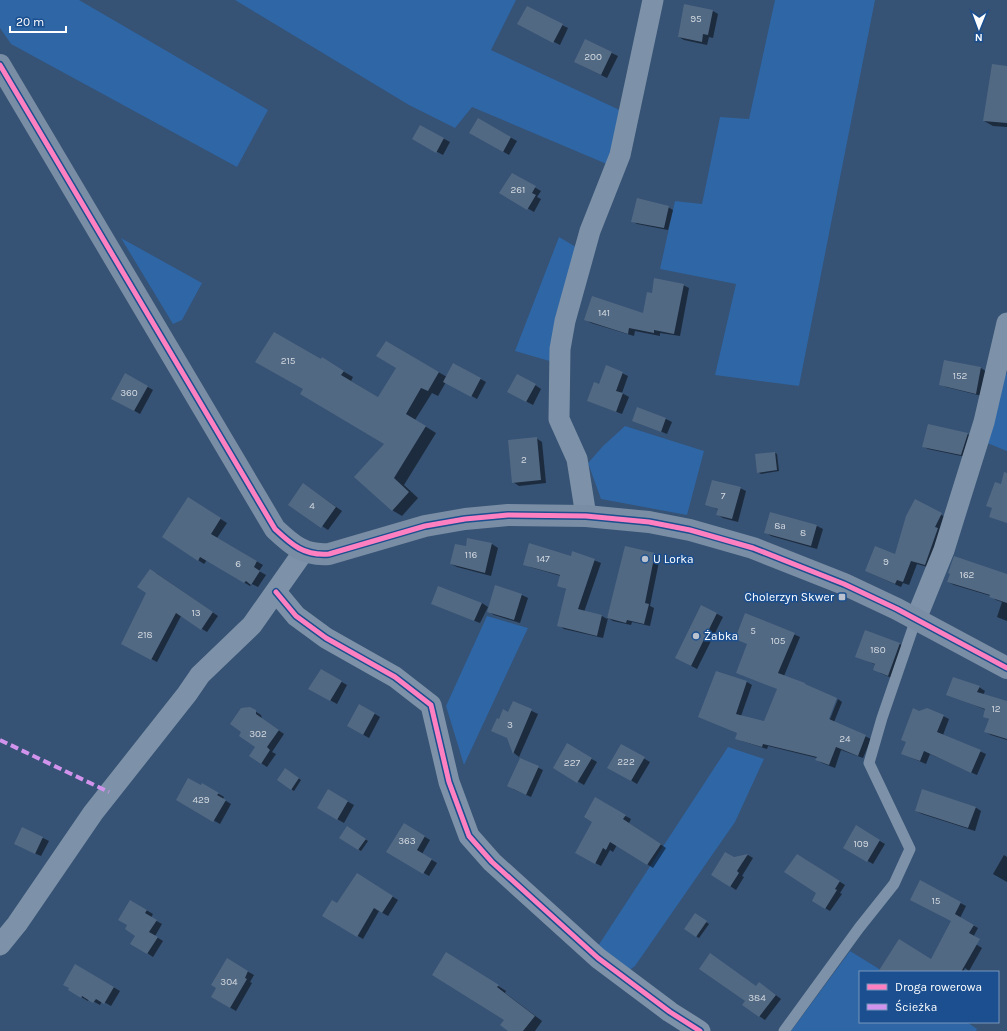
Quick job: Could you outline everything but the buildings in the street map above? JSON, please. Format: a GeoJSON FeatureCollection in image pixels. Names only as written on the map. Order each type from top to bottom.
{"type":"FeatureCollection","features":[{"type":"Feature","properties":{"kind":"street"},"geometry":{"type":"LineString","coordinates":[[586,516],[577,459],[559,419],[560,348],[565,321],[590,231],[620,155],[653,0]]}},
{"type":"Feature","properties":{"kind":"street"},"geometry":{"type":"LineString","coordinates":[[0,65],[275,529],[304,552],[319,555],[339,552],[425,526],[465,519],[508,515],[586,516],[661,524],[690,530],[753,548],[844,584],[916,619],[1007,668]]}},
{"type":"Feature","properties":{"kind":"street"},"geometry":{"type":"LineString","coordinates":[[916,619],[944,550],[984,422],[1007,323]]}},
{"type":"Feature","properties":{"kind":"street"},"geometry":{"type":"LineString","coordinates":[[0,945],[17,924],[93,813],[200,675],[252,624],[304,552]]}},
{"type":"Feature","properties":{"kind":"street"},"geometry":{"type":"LineString","coordinates":[[276,592],[296,616],[320,634],[395,677],[431,705],[449,782],[469,836],[492,862],[598,958],[670,1012],[700,1031]]}},
{"type":"Feature","properties":{"kind":"lane"},"geometry":{"type":"LineString","coordinates":[[784,1031],[859,928],[894,884],[910,849],[869,763],[882,718],[916,619]]}},
{"type":"Feature","properties":{"kind":"shaded area"},"geometry":{"type":"Polygon","coordinates":[[[0,0],[79,0],[268,110],[237,167],[11,44],[0,28],[0,0]]]}},
{"type":"Feature","properties":{"kind":"shaded area"},"geometry":{"type":"Polygon","coordinates":[[[235,0],[516,0],[491,50],[624,112],[609,165],[472,107],[455,128],[409,105],[235,0]]]}},
{"type":"Feature","properties":{"kind":"shaded area"},"geometry":{"type":"Polygon","coordinates":[[[775,0],[875,0],[799,386],[715,375],[736,284],[660,269],[675,201],[702,204],[720,117],[749,119],[775,0]]]}},
{"type":"Feature","properties":{"kind":"shaded area"},"geometry":{"type":"Polygon","coordinates":[[[559,237],[576,247],[553,362],[515,351],[559,237]]]}},
{"type":"Feature","properties":{"kind":"shaded area"},"geometry":{"type":"Polygon","coordinates":[[[121,238],[202,283],[182,320],[173,324],[121,238]]]}},
{"type":"Feature","properties":{"kind":"shaded area"},"geometry":{"type":"Polygon","coordinates":[[[1003,372],[1007,374],[1007,451],[987,443],[1003,372]]]}},
{"type":"Feature","properties":{"kind":"shaded area"},"geometry":{"type":"Polygon","coordinates":[[[625,426],[704,451],[687,515],[601,499],[588,463],[603,446],[625,426]]]}},
{"type":"Feature","properties":{"kind":"shaded area"},"geometry":{"type":"Polygon","coordinates":[[[487,616],[528,628],[464,765],[446,706],[487,616]]]}},
{"type":"Feature","properties":{"kind":"shaded area"},"geometry":{"type":"Polygon","coordinates":[[[728,747],[764,759],[735,822],[635,966],[628,971],[598,946],[728,747]]]}},
{"type":"Feature","properties":{"kind":"shaded area"},"geometry":{"type":"Polygon","coordinates":[[[850,951],[882,971],[859,971],[859,1023],[968,1023],[977,1029],[976,1031],[791,1031],[850,951]]]}},
{"type":"Feature","properties":{"kind":"marked path"},"geometry":{"type":"LineString","coordinates":[[0,740],[109,792]]}},
{"type":"Feature","properties":{"kind":"cycle path"},"geometry":{"type":"LineString","coordinates":[[0,65],[275,529],[299,548],[312,553],[329,554],[425,526],[465,519],[508,515],[586,516],[649,522],[690,530],[753,548],[844,584],[897,609],[1007,668]]}},
{"type":"Feature","properties":{"kind":"cycle path"},"geometry":{"type":"LineString","coordinates":[[276,592],[296,616],[326,638],[395,677],[431,705],[449,782],[469,836],[492,862],[598,958],[670,1012],[700,1031]]}},
{"type":"Feature","properties":{"kind":"place","name":"U Lorka"},"geometry":{"type":"Point","coordinates":[645,559]}},
{"type":"Feature","properties":{"kind":"place","name":"Cholerzyn Skwer"},"geometry":{"type":"Point","coordinates":[842,597]}},
{"type":"Feature","properties":{"kind":"place","name":"Żabka"},"geometry":{"type":"Point","coordinates":[696,636]}}]}
